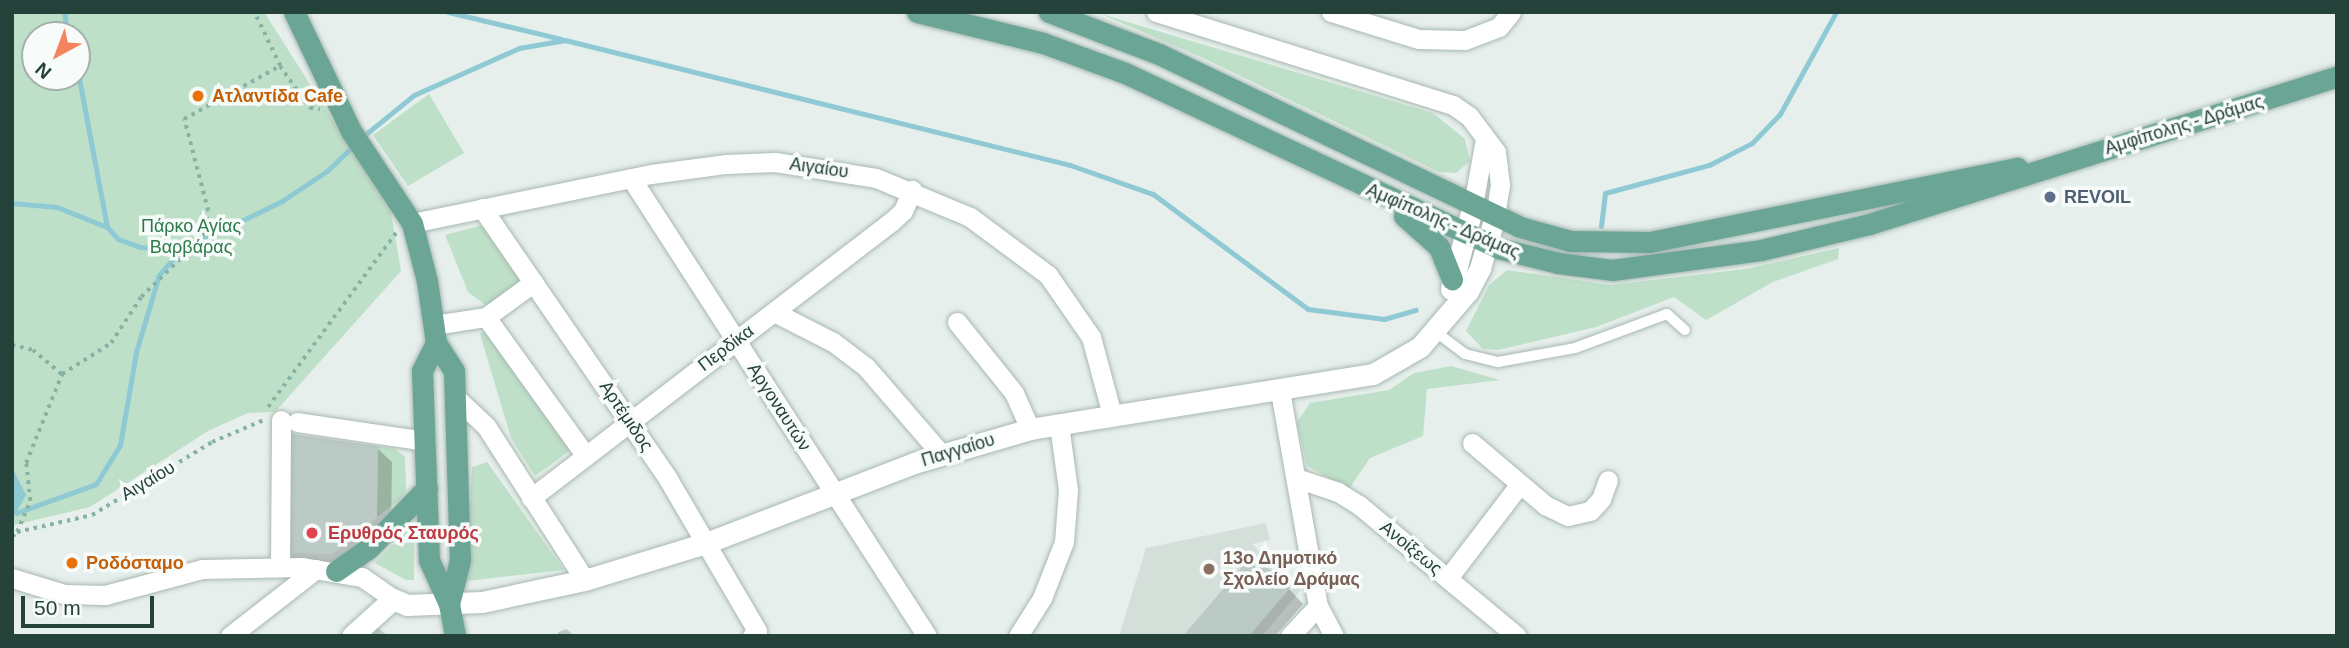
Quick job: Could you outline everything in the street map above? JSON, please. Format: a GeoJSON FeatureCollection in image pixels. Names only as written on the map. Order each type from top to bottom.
{"type":"FeatureCollection","features":[{"type":"Feature","properties":{"kind":"main road","name":"Αμφίπολης - Δράμας"},"geometry":{"type":"LineString","coordinates":[[917,12],[1009,34],[1098,62],[1488,244],[1578,266],[1612,270],[1803,242],[1918,210],[2031,169],[2337,76]]}},
{"type":"Feature","properties":{"kind":"main road","name":"Αμφίπολης - Δράμας"},"geometry":{"type":"LineString","coordinates":[[1049,12],[1159,54],[1495,216],[1544,236],[1586,243],[1613,244],[1694,234],[1961,176],[2031,169]]}},
{"type":"Feature","properties":{"kind":"main road"},"geometry":{"type":"LineString","coordinates":[[297,16],[340,110],[412,223],[435,334],[454,371],[460,560],[449,604]]}},
{"type":"Feature","properties":{"kind":"main road"},"geometry":{"type":"LineString","coordinates":[[1305,158],[1416,223],[1439,247],[1452,280],[1454,302]]}},
{"type":"Feature","properties":{"kind":"main road"},"geometry":{"type":"LineString","coordinates":[[1452,280],[1473,205]]}},
{"type":"Feature","properties":{"kind":"main road","name":"Παγγαίου"},"geometry":{"type":"LineString","coordinates":[[449,604],[482,602],[585,580],[706,543],[941,454],[1030,429],[1280,391],[1383,370],[1412,354],[1439,327],[1454,302],[1471,286],[1488,244],[1495,216]]}},
{"type":"Feature","properties":{"kind":"main road"},"geometry":{"type":"LineString","coordinates":[[435,334],[422,371],[429,561],[449,604],[455,636]]}},
{"type":"Feature","properties":{"kind":"main road"},"geometry":{"type":"LineString","coordinates":[[326,570],[368,549],[427,488]]}},
{"type":"Feature","properties":{"kind":"main road"},"geometry":{"type":"LineString","coordinates":[[352,636],[393,599],[407,605],[449,604]]}},
{"type":"Feature","properties":{"kind":"street"},"geometry":{"type":"LineString","coordinates":[[1156,12],[1189,17],[1442,101],[1469,116],[1499,160],[1495,216]]}},
{"type":"Feature","properties":{"kind":"street"},"geometry":{"type":"LineString","coordinates":[[1331,12],[1419,39],[1465,40],[1499,27],[1511,12]]}},
{"type":"Feature","properties":{"kind":"street"},"geometry":{"type":"LineString","coordinates":[[1473,205],[1485,139]]}},
{"type":"Feature","properties":{"kind":"street","name":"Αιγαίου"},"geometry":{"type":"LineString","coordinates":[[412,223],[631,178],[775,162],[861,175],[912,190],[990,229],[1027,254],[1061,288],[1091,337],[1112,415]]}},
{"type":"Feature","properties":{"kind":"street","name":"Αργοναυτών"},"geometry":{"type":"LineString","coordinates":[[631,178],[835,493],[919,632]]}},
{"type":"Feature","properties":{"kind":"street","name":"Περδίκα"},"geometry":{"type":"LineString","coordinates":[[531,498],[891,222],[903,211],[912,190]]}},
{"type":"Feature","properties":{"kind":"street","name":"Αρτέμιδος"},"geometry":{"type":"LineString","coordinates":[[482,208],[631,422],[706,543],[755,634]]}},
{"type":"Feature","properties":{"kind":"street"},"geometry":{"type":"LineString","coordinates":[[435,334],[486,317],[534,282]]}},
{"type":"Feature","properties":{"kind":"street"},"geometry":{"type":"LineString","coordinates":[[774,312],[833,342],[866,367],[941,454]]}},
{"type":"Feature","properties":{"kind":"street"},"geometry":{"type":"LineString","coordinates":[[486,317],[586,456]]}},
{"type":"Feature","properties":{"kind":"street"},"geometry":{"type":"LineString","coordinates":[[957,322],[1014,393],[1030,429]]}},
{"type":"Feature","properties":{"kind":"street"},"geometry":{"type":"LineString","coordinates":[[1280,391],[1318,606],[1334,636]]}},
{"type":"Feature","properties":{"kind":"street"},"geometry":{"type":"LineString","coordinates":[[455,397],[486,426],[585,580]]}},
{"type":"Feature","properties":{"kind":"street"},"geometry":{"type":"LineString","coordinates":[[280,566],[289,421],[426,441]]}},
{"type":"Feature","properties":{"kind":"street"},"geometry":{"type":"LineString","coordinates":[[1018,636],[1042,598],[1064,541],[1068,490],[1059,424]]}},
{"type":"Feature","properties":{"kind":"street"},"geometry":{"type":"LineString","coordinates":[[1472,443],[1519,485],[1567,516],[1590,511],[1601,499],[1608,480]]}},
{"type":"Feature","properties":{"kind":"street","name":"Ανοίξεως"},"geometry":{"type":"LineString","coordinates":[[1296,478],[1348,498],[1517,636]]}},
{"type":"Feature","properties":{"kind":"street"},"geometry":{"type":"LineString","coordinates":[[1448,578],[1519,485]]}},
{"type":"Feature","properties":{"kind":"street"},"geometry":{"type":"LineString","coordinates":[[12,578],[64,594],[105,595],[202,569],[280,566],[326,570],[362,577],[393,599]]}},
{"type":"Feature","properties":{"kind":"street"},"geometry":{"type":"LineString","coordinates":[[230,636],[326,570]]}},
{"type":"Feature","properties":{"kind":"street"},"geometry":{"type":"LineString","coordinates":[[1290,636],[1318,606]]}},
{"type":"Feature","properties":{"kind":"lane"},"geometry":{"type":"LineString","coordinates":[[1439,327],[1465,355],[1498,362],[1575,348],[1667,314],[1685,330]]}},
{"type":"Feature","properties":{"kind":"path"},"geometry":{"type":"LineString","coordinates":[[254,12],[280,66],[310,108],[340,110]]}},
{"type":"Feature","properties":{"kind":"path"},"geometry":{"type":"LineString","coordinates":[[12,537],[17,532],[30,501],[26,463],[62,374],[111,343],[141,297],[203,237],[208,211],[184,119],[280,66]]}},
{"type":"Feature","properties":{"kind":"path"},"geometry":{"type":"LineString","coordinates":[[259,419],[390,238],[412,223]]}},
{"type":"Feature","properties":{"kind":"path"},"geometry":{"type":"LineString","coordinates":[[12,345],[33,350],[62,374]]}},
{"type":"Feature","properties":{"kind":"path"},"geometry":{"type":"LineString","coordinates":[[259,419],[289,421]]}},
{"type":"Feature","properties":{"kind":"path","name":"Αιγαίου"},"geometry":{"type":"LineString","coordinates":[[17,532],[92,515],[259,419]]}},
{"type":"Feature","properties":{"kind":"shaded area","name":"13ο Δημοτικό Σχολείο Δράμας"},"geometry":{"type":"Polygon","coordinates":[[[1266,523],[1270,540],[1252,544],[1301,590],[1262,636],[1119,636],[1146,548],[1266,523]]]}},
{"type":"Feature","properties":{"kind":"green space","name":"Πάρκο Αγίας Βαρβάρας"},"geometry":{"type":"Polygon","coordinates":[[[12,12],[264,12],[391,212],[401,271],[275,412],[248,413],[208,431],[90,507],[14,525],[12,12]]]}},
{"type":"Feature","properties":{"kind":"green space"},"geometry":{"type":"Polygon","coordinates":[[[1101,14],[1433,113],[1465,139],[1470,161],[1456,173],[1439,172],[1203,58],[1101,14]]]}},
{"type":"Feature","properties":{"kind":"green space"},"geometry":{"type":"Polygon","coordinates":[[[429,94],[464,153],[408,186],[373,135],[429,94]]]}},
{"type":"Feature","properties":{"kind":"green space"},"geometry":{"type":"Polygon","coordinates":[[[483,225],[525,284],[488,307],[468,292],[445,235],[483,225]]]}},
{"type":"Feature","properties":{"kind":"green space"},"geometry":{"type":"Polygon","coordinates":[[[1839,248],[1838,259],[1773,282],[1706,320],[1674,297],[1596,327],[1498,350],[1483,349],[1466,331],[1489,285],[1507,270],[1611,285],[1746,269],[1839,248]]]}},
{"type":"Feature","properties":{"kind":"green space"},"geometry":{"type":"Polygon","coordinates":[[[486,329],[571,450],[535,476],[511,438],[480,334],[486,329]]]}},
{"type":"Feature","properties":{"kind":"green space"},"geometry":{"type":"Polygon","coordinates":[[[1451,366],[1500,380],[1427,389],[1423,436],[1370,458],[1349,489],[1307,466],[1297,422],[1310,403],[1389,390],[1414,373],[1451,366]]]}},
{"type":"Feature","properties":{"kind":"green space"},"geometry":{"type":"Polygon","coordinates":[[[378,446],[395,449],[405,457],[406,490],[402,498],[377,517],[378,446]]]}},
{"type":"Feature","properties":{"kind":"green space"},"geometry":{"type":"Polygon","coordinates":[[[487,462],[564,570],[466,581],[472,467],[487,462]]]}},
{"type":"Feature","properties":{"kind":"green space"},"geometry":{"type":"Polygon","coordinates":[[[414,524],[414,580],[406,580],[375,563],[414,524]]]}},
{"type":"Feature","properties":{"kind":"water"},"geometry":{"type":"Polygon","coordinates":[[[12,467],[26,495],[16,513],[12,512],[12,467]]]}},
{"type":"Feature","properties":{"kind":"building"},"geometry":{"type":"Polygon","coordinates":[[[286,433],[378,446],[377,517],[333,554],[286,553],[286,433]]]}},
{"type":"Feature","properties":{"kind":"building"},"geometry":{"type":"Polygon","coordinates":[[[1252,555],[1290,588],[1249,636],[1183,636],[1252,555]]]}},
{"type":"Feature","properties":{"kind":"building"},"geometry":{"type":"Polygon","coordinates":[[[373,624],[388,636],[363,636],[373,624]]]}},
{"type":"Feature","properties":{"kind":"building"},"geometry":{"type":"Polygon","coordinates":[[[566,629],[575,636],[556,636],[559,632],[566,629]]]}},
{"type":"Feature","properties":{"kind":"waterway"},"geometry":{"type":"LineString","coordinates":[[64,12],[66,21]]}},
{"type":"Feature","properties":{"kind":"waterway"},"geometry":{"type":"LineString","coordinates":[[448,12],[561,39]]}},
{"type":"Feature","properties":{"kind":"waterway"},"geometry":{"type":"LineString","coordinates":[[1601,226],[1605,193],[1709,165],[1752,143],[1780,114],[1836,12]]}},
{"type":"Feature","properties":{"kind":"waterway"},"geometry":{"type":"LineString","coordinates":[[361,138],[414,95],[519,48],[565,40],[1070,165],[1153,194],[1308,309],[1384,319],[1416,310]]}},
{"type":"Feature","properties":{"kind":"waterway"},"geometry":{"type":"LineString","coordinates":[[81,91],[107,227],[118,239],[140,247],[180,251]]}},
{"type":"Feature","properties":{"kind":"waterway"},"geometry":{"type":"LineString","coordinates":[[16,513],[96,484],[120,445],[136,352],[159,275],[180,251],[282,201],[327,171],[354,145]]}},
{"type":"Feature","properties":{"kind":"waterway"},"geometry":{"type":"LineString","coordinates":[[12,203],[57,207],[107,227]]}},
{"type":"Feature","properties":{"kind":"place","name":"Ατλαντίδα Cafe"},"geometry":{"type":"Point","coordinates":[198,96]}},
{"type":"Feature","properties":{"kind":"place","name":"REVOIL"},"geometry":{"type":"Point","coordinates":[2050,197]}},
{"type":"Feature","properties":{"kind":"place","name":"Ερυθρός Σταυρός"},"geometry":{"type":"Point","coordinates":[312,533]}},
{"type":"Feature","properties":{"kind":"place","name":"Ροδόσταμο"},"geometry":{"type":"Point","coordinates":[72,563]}},
{"type":"Feature","properties":{"kind":"place","name":"13ο Δημοτικό Σχολείο Δράμας"},"geometry":{"type":"Point","coordinates":[1209,569]}}]}
